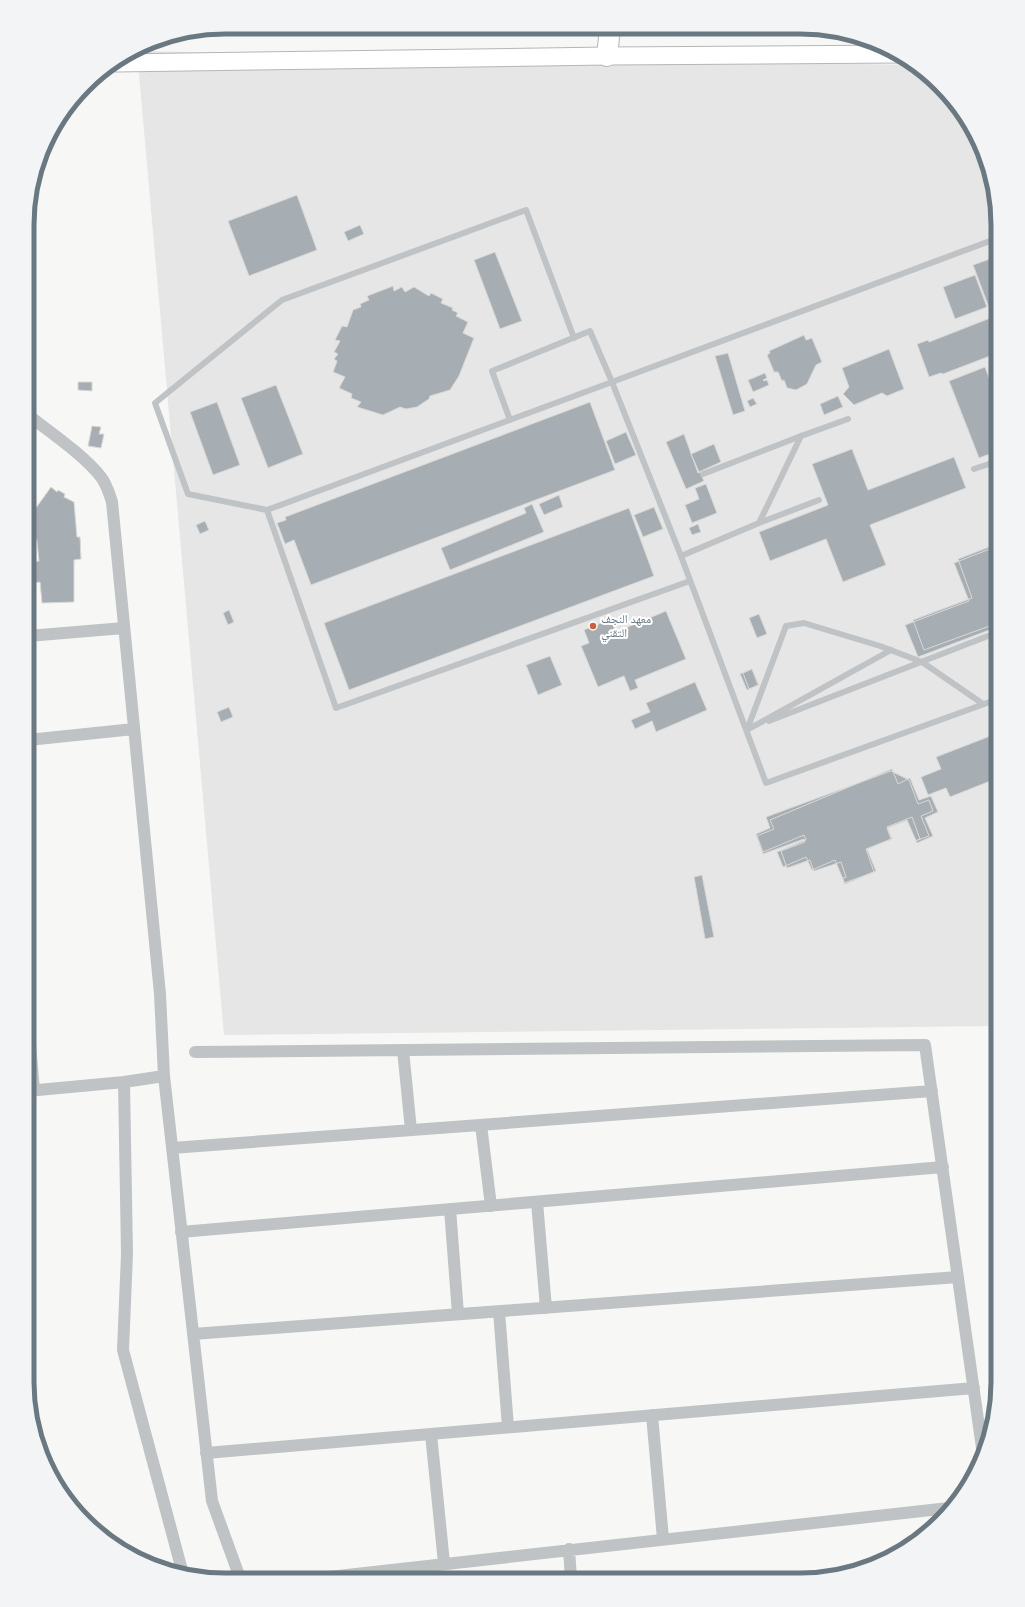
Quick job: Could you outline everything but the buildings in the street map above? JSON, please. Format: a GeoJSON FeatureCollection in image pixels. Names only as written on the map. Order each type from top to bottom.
{"type":"FeatureCollection","features":[{"type":"Feature","properties":{"kind":"highway"},"geometry":{"type":"LineString","coordinates":[[607,56],[609,34]]}},
{"type":"Feature","properties":{"kind":"main road"},"geometry":{"type":"LineString","coordinates":[[125,63],[607,56],[884,54]]}},
{"type":"Feature","properties":{"kind":"street"},"geometry":{"type":"LineString","coordinates":[[34,420],[86,461],[101,477],[112,502],[160,994],[164,1076],[206,1453],[212,1501],[238,1573]]}},
{"type":"Feature","properties":{"kind":"street"},"geometry":{"type":"LineString","coordinates":[[34,636],[124,628]]}},
{"type":"Feature","properties":{"kind":"street"},"geometry":{"type":"LineString","coordinates":[[34,739],[134,729]]}},
{"type":"Feature","properties":{"kind":"street"},"geometry":{"type":"LineString","coordinates":[[195,1052],[926,1044],[981,1442]]}},
{"type":"Feature","properties":{"kind":"street"},"geometry":{"type":"LineString","coordinates":[[403,1050],[411,1130]]}},
{"type":"Feature","properties":{"kind":"street"},"geometry":{"type":"LineString","coordinates":[[34,1090],[124,1082],[164,1076]]}},
{"type":"Feature","properties":{"kind":"street"},"geometry":{"type":"LineString","coordinates":[[124,1082],[127,1254],[123,1350],[181,1567]]}},
{"type":"Feature","properties":{"kind":"street"},"geometry":{"type":"LineString","coordinates":[[172,1148],[932,1090]]}},
{"type":"Feature","properties":{"kind":"street"},"geometry":{"type":"LineString","coordinates":[[481,1125],[491,1206]]}},
{"type":"Feature","properties":{"kind":"street"},"geometry":{"type":"LineString","coordinates":[[181,1232],[943,1168]]}},
{"type":"Feature","properties":{"kind":"street"},"geometry":{"type":"LineString","coordinates":[[537,1202],[546,1308]]}},
{"type":"Feature","properties":{"kind":"street"},"geometry":{"type":"LineString","coordinates":[[450,1209],[458,1314]]}},
{"type":"Feature","properties":{"kind":"street"},"geometry":{"type":"LineString","coordinates":[[193,1334],[958,1277]]}},
{"type":"Feature","properties":{"kind":"street"},"geometry":{"type":"LineString","coordinates":[[499,1311],[508,1427]]}},
{"type":"Feature","properties":{"kind":"street"},"geometry":{"type":"LineString","coordinates":[[206,1453],[974,1388]]}},
{"type":"Feature","properties":{"kind":"street"},"geometry":{"type":"LineString","coordinates":[[652,1415],[662,1539]]}},
{"type":"Feature","properties":{"kind":"street"},"geometry":{"type":"LineString","coordinates":[[431,1434],[444,1563]]}},
{"type":"Feature","properties":{"kind":"street"},"geometry":{"type":"LineString","coordinates":[[361,1573],[943,1509]]}},
{"type":"Feature","properties":{"kind":"street"},"geometry":{"type":"LineString","coordinates":[[569,1549],[571,1573]]}},
{"type":"Feature","properties":{"kind":"lane"},"geometry":{"type":"LineString","coordinates":[[574,338],[526,210],[282,300],[155,403],[188,494],[267,510],[991,241]]}},
{"type":"Feature","properties":{"kind":"lane"},"geometry":{"type":"LineString","coordinates":[[510,420],[492,370],[590,331],[612,382],[690,581],[766,783],[991,701]]}},
{"type":"Feature","properties":{"kind":"lane"},"geometry":{"type":"LineString","coordinates":[[703,474],[848,419]]}},
{"type":"Feature","properties":{"kind":"lane"},"geometry":{"type":"LineString","coordinates":[[758,523],[801,436]]}},
{"type":"Feature","properties":{"kind":"lane"},"geometry":{"type":"LineString","coordinates":[[974,469],[991,463]]}},
{"type":"Feature","properties":{"kind":"lane"},"geometry":{"type":"LineString","coordinates":[[680,556],[758,523],[819,500]]}},
{"type":"Feature","properties":{"kind":"lane"},"geometry":{"type":"LineString","coordinates":[[267,510],[336,708],[690,581]]}},
{"type":"Feature","properties":{"kind":"lane"},"geometry":{"type":"LineString","coordinates":[[747,730],[786,626],[804,623],[891,650],[922,662],[983,704]]}},
{"type":"Feature","properties":{"kind":"lane"},"geometry":{"type":"LineString","coordinates":[[747,730],[988,636]]}},
{"type":"Feature","properties":{"kind":"lane"},"geometry":{"type":"LineString","coordinates":[[747,730],[891,650]]}},
{"type":"Feature","properties":{"kind":"shaded area","name":"معهد النجف التقني"},"geometry":{"type":"Polygon","coordinates":[[[147,51],[906,66],[926,81],[944,99],[959,119],[981,164],[991,213],[991,1026],[224,1035],[137,56],[147,51]]]}},
{"type":"Feature","properties":{"kind":"place","name":"معهد النجف التقني"},"geometry":{"type":"Point","coordinates":[593,626]}}]}
